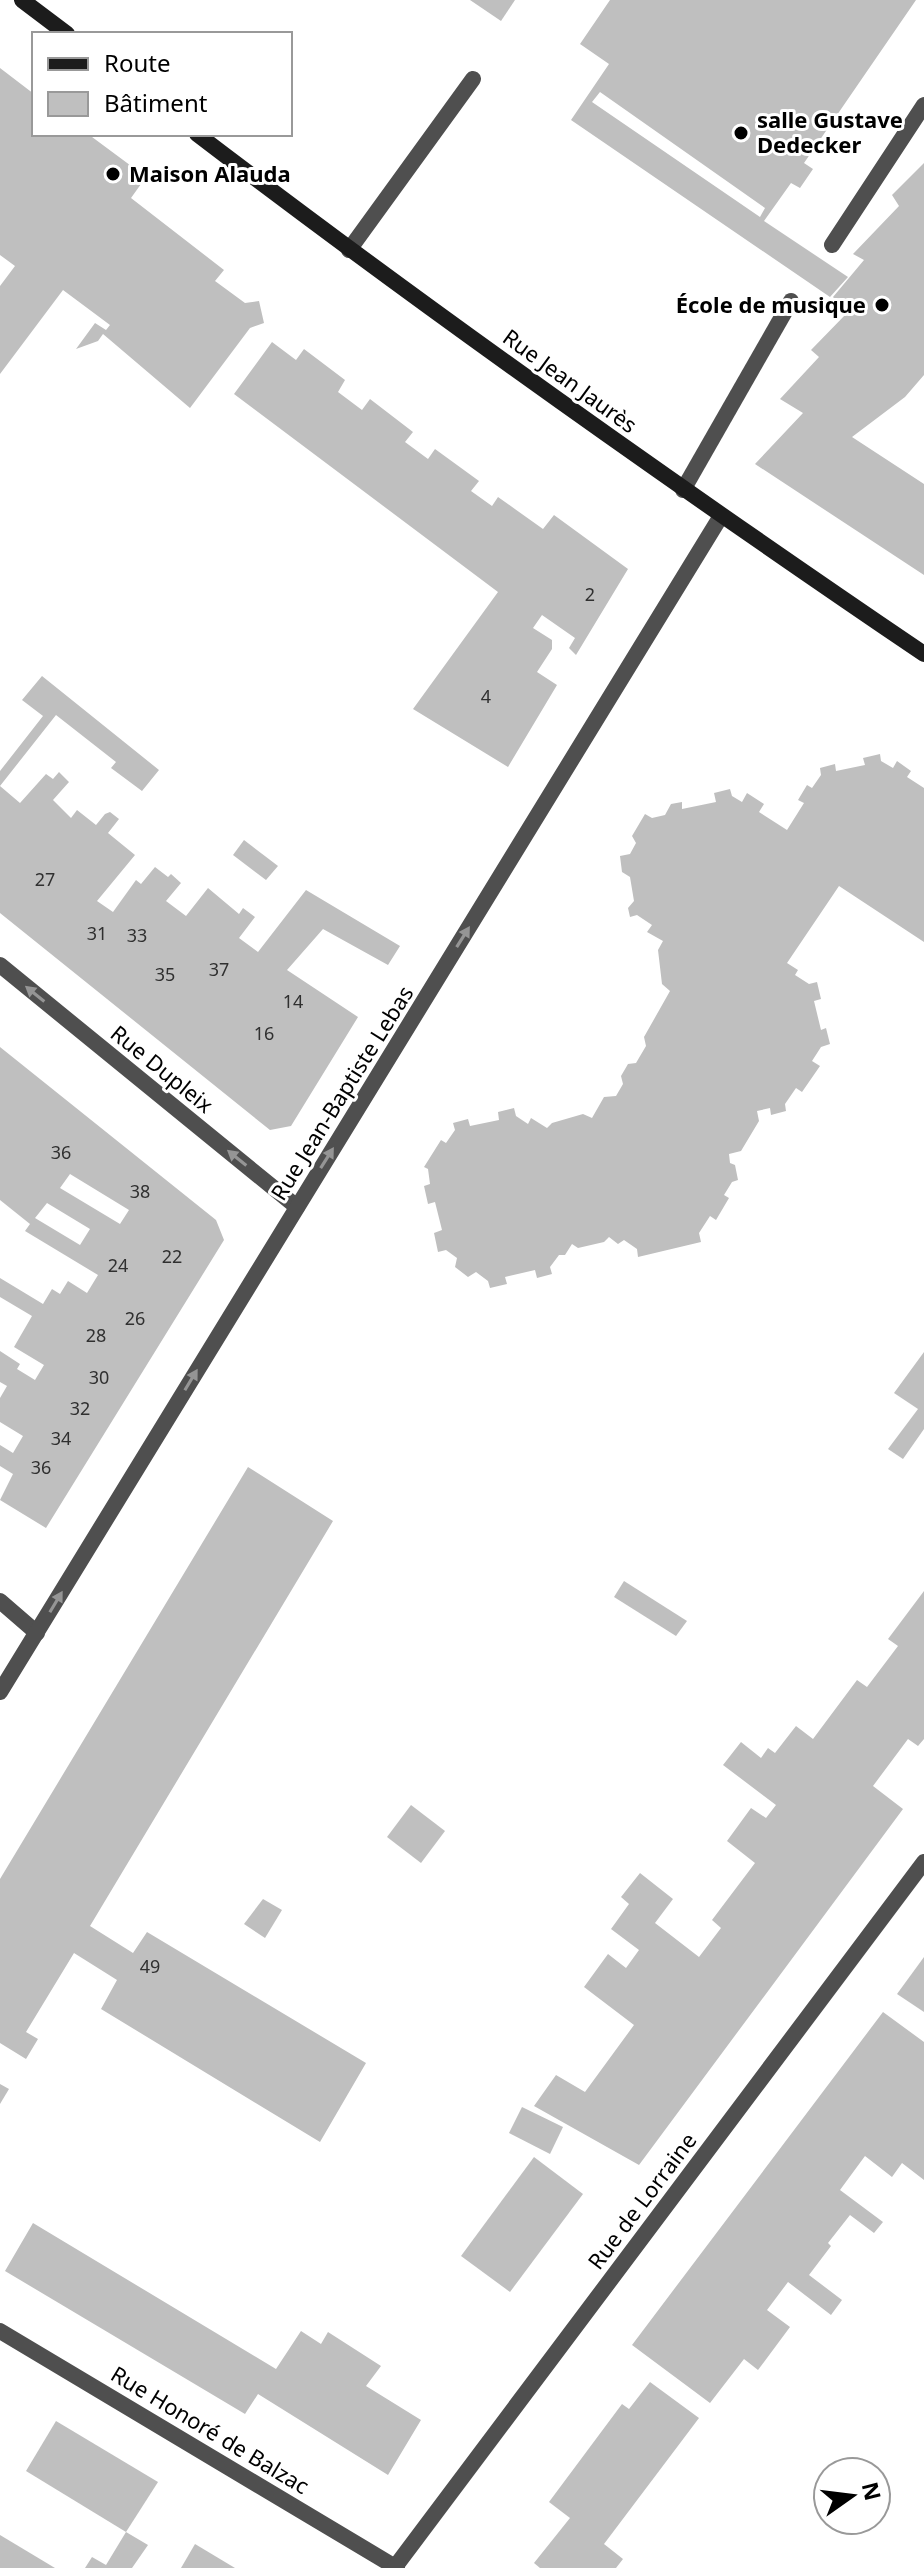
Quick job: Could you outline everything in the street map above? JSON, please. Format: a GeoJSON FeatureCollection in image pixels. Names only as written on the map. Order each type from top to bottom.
{"type":"FeatureCollection","features":[{"type":"Feature","properties":{"kind":"main road"},"geometry":{"type":"LineString","coordinates":[[22,0],[64,32]]}},
{"type":"Feature","properties":{"kind":"main road","name":"Rue Jean Jaurès"},"geometry":{"type":"LineString","coordinates":[[200,136],[349,250],[683,490],[924,654]]}},
{"type":"Feature","properties":{"kind":"street"},"geometry":{"type":"LineString","coordinates":[[349,250],[473,79]]}},
{"type":"Feature","properties":{"kind":"street"},"geometry":{"type":"LineString","coordinates":[[832,245],[924,105]]}},
{"type":"Feature","properties":{"kind":"street"},"geometry":{"type":"LineString","coordinates":[[683,490],[791,301]]}},
{"type":"Feature","properties":{"kind":"street","name":"Rue Jean-Baptiste Lebas"},"geometry":{"type":"LineString","coordinates":[[0,1692],[721,516]]}},
{"type":"Feature","properties":{"kind":"street","name":"Rue Dupleix"},"geometry":{"type":"LineString","coordinates":[[0,965],[297,1207]]}},
{"type":"Feature","properties":{"kind":"street"},"geometry":{"type":"LineString","coordinates":[[0,1601],[37,1633]]}},
{"type":"Feature","properties":{"kind":"street","name":"Rue de Lorraine"},"geometry":{"type":"LineString","coordinates":[[396,2567],[924,1862]]}},
{"type":"Feature","properties":{"kind":"street","name":"Rue Honoré de Balzac"},"geometry":{"type":"LineString","coordinates":[[0,2331],[396,2567]]}},
{"type":"Feature","properties":{"kind":"building"},"geometry":{"type":"Polygon","coordinates":[[[470,0],[515,0],[501,21],[470,0]]]}},
{"type":"Feature","properties":{"kind":"building","name":"salle Gustave Dedecker"},"geometry":{"type":"Polygon","coordinates":[[[610,0],[916,0],[804,163],[813,169],[800,188],[791,183],[764,221],[848,277],[830,297],[571,120],[609,64],[580,44],[610,0]],[[600,92],[592,102],[760,217],[765,208],[600,92]]]}},
{"type":"Feature","properties":{"kind":"building"},"geometry":{"type":"Polygon","coordinates":[[[0,68],[32,92],[32,136],[91,136],[146,177],[131,198],[224,270],[215,281],[245,303],[259,301],[264,323],[250,328],[190,408],[103,334],[98,341],[76,349],[95,323],[106,330],[110,325],[63,290],[0,374],[0,286],[15,266],[0,255],[0,68]]]}},
{"type":"Feature","properties":{"kind":"building","name":"École de musique"},"geometry":{"type":"Polygon","coordinates":[[[924,163],[924,375],[905,397],[852,437],[924,484],[924,575],[755,464],[803,413],[780,399],[819,357],[811,350],[847,313],[833,297],[864,260],[853,254],[899,206],[892,195],[924,163]]]}},
{"type":"Feature","properties":{"kind":"building"},"geometry":{"type":"Polygon","coordinates":[[[272,342],[296,360],[304,349],[345,380],[338,392],[362,410],[370,399],[413,432],[405,442],[428,459],[435,449],[479,481],[471,491],[492,506],[498,497],[543,529],[554,515],[628,569],[576,655],[569,648],[575,638],[542,615],[533,628],[552,640],[552,649],[537,672],[557,685],[508,767],[413,709],[498,592],[234,394],[272,342]]]}},
{"type":"Feature","properties":{"kind":"building"},"geometry":{"type":"Polygon","coordinates":[[[42,676],[159,770],[142,791],[111,768],[116,762],[56,715],[0,786],[0,771],[43,716],[22,700],[42,676]]]}},
{"type":"Feature","properties":{"kind":"building"},"geometry":{"type":"Polygon","coordinates":[[[880,754],[881,761],[893,768],[897,761],[911,771],[907,777],[924,788],[924,942],[839,886],[787,963],[798,970],[795,975],[809,984],[817,982],[821,999],[814,1001],[821,1030],[826,1028],[830,1044],[821,1047],[812,1061],[820,1066],[802,1092],[796,1088],[785,1104],[786,1111],[771,1115],[770,1108],[757,1111],[759,1121],[741,1151],[729,1154],[738,1180],[732,1182],[724,1195],[729,1198],[716,1220],[710,1216],[699,1233],[701,1242],[638,1257],[637,1249],[624,1240],[618,1244],[609,1237],[604,1242],[578,1248],[572,1244],[565,1255],[559,1255],[550,1267],[552,1274],[537,1278],[535,1270],[505,1277],[507,1284],[490,1288],[488,1281],[476,1272],[468,1277],[455,1267],[457,1258],[446,1250],[438,1252],[434,1233],[442,1230],[435,1202],[428,1204],[424,1186],[430,1184],[428,1169],[424,1167],[441,1140],[446,1143],[455,1130],[453,1123],[468,1119],[470,1126],[499,1120],[498,1112],[514,1108],[516,1116],[528,1124],[531,1118],[547,1128],[552,1123],[583,1114],[592,1118],[604,1097],[616,1096],[623,1084],[621,1076],[628,1064],[636,1063],[646,1046],[644,1037],[670,991],[662,984],[658,950],[663,941],[647,932],[652,925],[637,915],[630,917],[628,908],[634,901],[630,877],[622,872],[620,856],[630,854],[636,843],[632,836],[645,814],[652,818],[665,815],[671,804],[682,802],[682,809],[716,802],[714,793],[730,789],[732,796],[742,802],[747,793],[764,804],[759,812],[787,830],[804,803],[798,800],[807,785],[812,788],[821,775],[820,768],[835,764],[836,771],[865,765],[863,758],[880,754]]]}},
{"type":"Feature","properties":{"kind":"building"},"geometry":{"type":"Polygon","coordinates":[[[59,772],[69,782],[53,800],[71,818],[77,810],[96,825],[110,812],[119,819],[108,833],[135,855],[97,901],[113,912],[136,880],[141,884],[155,867],[168,877],[171,874],[181,883],[166,901],[186,916],[208,888],[239,914],[243,908],[255,917],[239,938],[258,952],[306,890],[400,946],[388,965],[323,929],[287,970],[358,1017],[291,1126],[270,1130],[0,913],[0,786],[20,803],[46,774],[53,779],[59,772]]]}},
{"type":"Feature","properties":{"kind":"building"},"geometry":{"type":"Polygon","coordinates":[[[244,840],[278,866],[266,880],[233,855],[244,840]]]}},
{"type":"Feature","properties":{"kind":"building"},"geometry":{"type":"Polygon","coordinates":[[[0,1047],[216,1220],[224,1240],[46,1528],[0,1500],[13,1474],[0,1466],[0,1445],[13,1453],[23,1436],[0,1422],[0,1398],[7,1386],[0,1382],[0,1351],[20,1364],[17,1369],[35,1380],[44,1365],[14,1347],[32,1316],[0,1297],[0,1278],[43,1304],[52,1289],[60,1294],[68,1281],[87,1293],[98,1275],[25,1231],[30,1224],[0,1200],[0,1047]],[[70,1174],[60,1188],[120,1224],[129,1210],[70,1174]],[[47,1203],[35,1218],[80,1245],[90,1229],[47,1203]]]}},
{"type":"Feature","properties":{"kind":"building"},"geometry":{"type":"Polygon","coordinates":[[[924,1352],[924,1429],[903,1459],[888,1449],[918,1409],[894,1393],[924,1352]]]}},
{"type":"Feature","properties":{"kind":"building"},"geometry":{"type":"Polygon","coordinates":[[[248,1467],[333,1521],[90,1926],[133,1953],[147,1932],[366,2063],[320,2142],[101,2009],[117,1980],[74,1953],[26,2032],[38,2039],[26,2059],[0,2043],[0,1879],[248,1467]]]}},
{"type":"Feature","properties":{"kind":"building"},"geometry":{"type":"Polygon","coordinates":[[[624,1581],[687,1621],[676,1636],[614,1597],[624,1581]]]}},
{"type":"Feature","properties":{"kind":"building"},"geometry":{"type":"Polygon","coordinates":[[[924,1591],[924,1739],[918,1746],[908,1739],[873,1786],[903,1809],[639,2165],[534,2106],[556,2075],[585,2092],[634,2025],[584,1987],[608,1954],[626,1968],[639,1950],[611,1929],[629,1904],[621,1897],[640,1873],[673,1899],[655,1923],[699,1957],[721,1928],[712,1920],[755,1863],[727,1841],[751,1808],[766,1818],[776,1805],[723,1765],[741,1742],[761,1758],[768,1748],[775,1753],[796,1726],[813,1739],[857,1680],[867,1687],[898,1646],[888,1639],[924,1591]]]}},
{"type":"Feature","properties":{"kind":"building"},"geometry":{"type":"Polygon","coordinates":[[[411,1805],[445,1831],[421,1863],[387,1837],[411,1805]]]}},
{"type":"Feature","properties":{"kind":"building"},"geometry":{"type":"Polygon","coordinates":[[[263,1899],[282,1910],[265,1938],[244,1924],[263,1899]]]}},
{"type":"Feature","properties":{"kind":"building"},"geometry":{"type":"Polygon","coordinates":[[[924,1957],[924,2012],[897,1994],[924,1957]]]}},
{"type":"Feature","properties":{"kind":"building"},"geometry":{"type":"Polygon","coordinates":[[[883,2012],[924,2042],[924,2180],[902,2163],[892,2177],[865,2156],[840,2190],[883,2222],[874,2233],[850,2215],[809,2275],[842,2300],[831,2315],[788,2282],[767,2310],[790,2327],[758,2370],[744,2359],[710,2403],[632,2345],[883,2012]]]}},
{"type":"Feature","properties":{"kind":"building"},"geometry":{"type":"Polygon","coordinates":[[[0,2084],[9,2089],[0,2104],[0,2084]]]}},
{"type":"Feature","properties":{"kind":"building"},"geometry":{"type":"Polygon","coordinates":[[[522,2107],[563,2127],[550,2154],[509,2133],[522,2107]]]}},
{"type":"Feature","properties":{"kind":"building"},"geometry":{"type":"Polygon","coordinates":[[[534,2157],[583,2194],[510,2292],[461,2256],[534,2157]]]}},
{"type":"Feature","properties":{"kind":"building"},"geometry":{"type":"Polygon","coordinates":[[[33,2223],[276,2369],[301,2331],[321,2344],[328,2332],[381,2366],[366,2386],[421,2420],[388,2475],[258,2394],[245,2414],[5,2271],[33,2223]]]}},
{"type":"Feature","properties":{"kind":"building"},"geometry":{"type":"Polygon","coordinates":[[[650,2382],[699,2418],[604,2544],[623,2559],[616,2568],[540,2568],[534,2563],[570,2518],[549,2502],[622,2404],[629,2409],[650,2382]]]}},
{"type":"Feature","properties":{"kind":"building"},"geometry":{"type":"Polygon","coordinates":[[[56,2421],[158,2482],[126,2532],[26,2471],[56,2421]]]}},
{"type":"Feature","properties":{"kind":"building"},"geometry":{"type":"Polygon","coordinates":[[[126,2532],[148,2545],[132,2568],[85,2568],[92,2557],[106,2565],[126,2532]]]}},
{"type":"Feature","properties":{"kind":"building"},"geometry":{"type":"Polygon","coordinates":[[[0,2535],[55,2568],[0,2568],[0,2535]]]}},
{"type":"Feature","properties":{"kind":"building"},"geometry":{"type":"Polygon","coordinates":[[[195,2544],[235,2568],[181,2568],[195,2544]]]}},
{"type":"Feature","properties":{"kind":"place","name":"salle Gustave Dedecker"},"geometry":{"type":"Point","coordinates":[741,133]}},
{"type":"Feature","properties":{"kind":"place","name":"Maison Alauda"},"geometry":{"type":"Point","coordinates":[113,174]}},
{"type":"Feature","properties":{"kind":"place","name":"École de musique"},"geometry":{"type":"Point","coordinates":[882,305]}}]}
